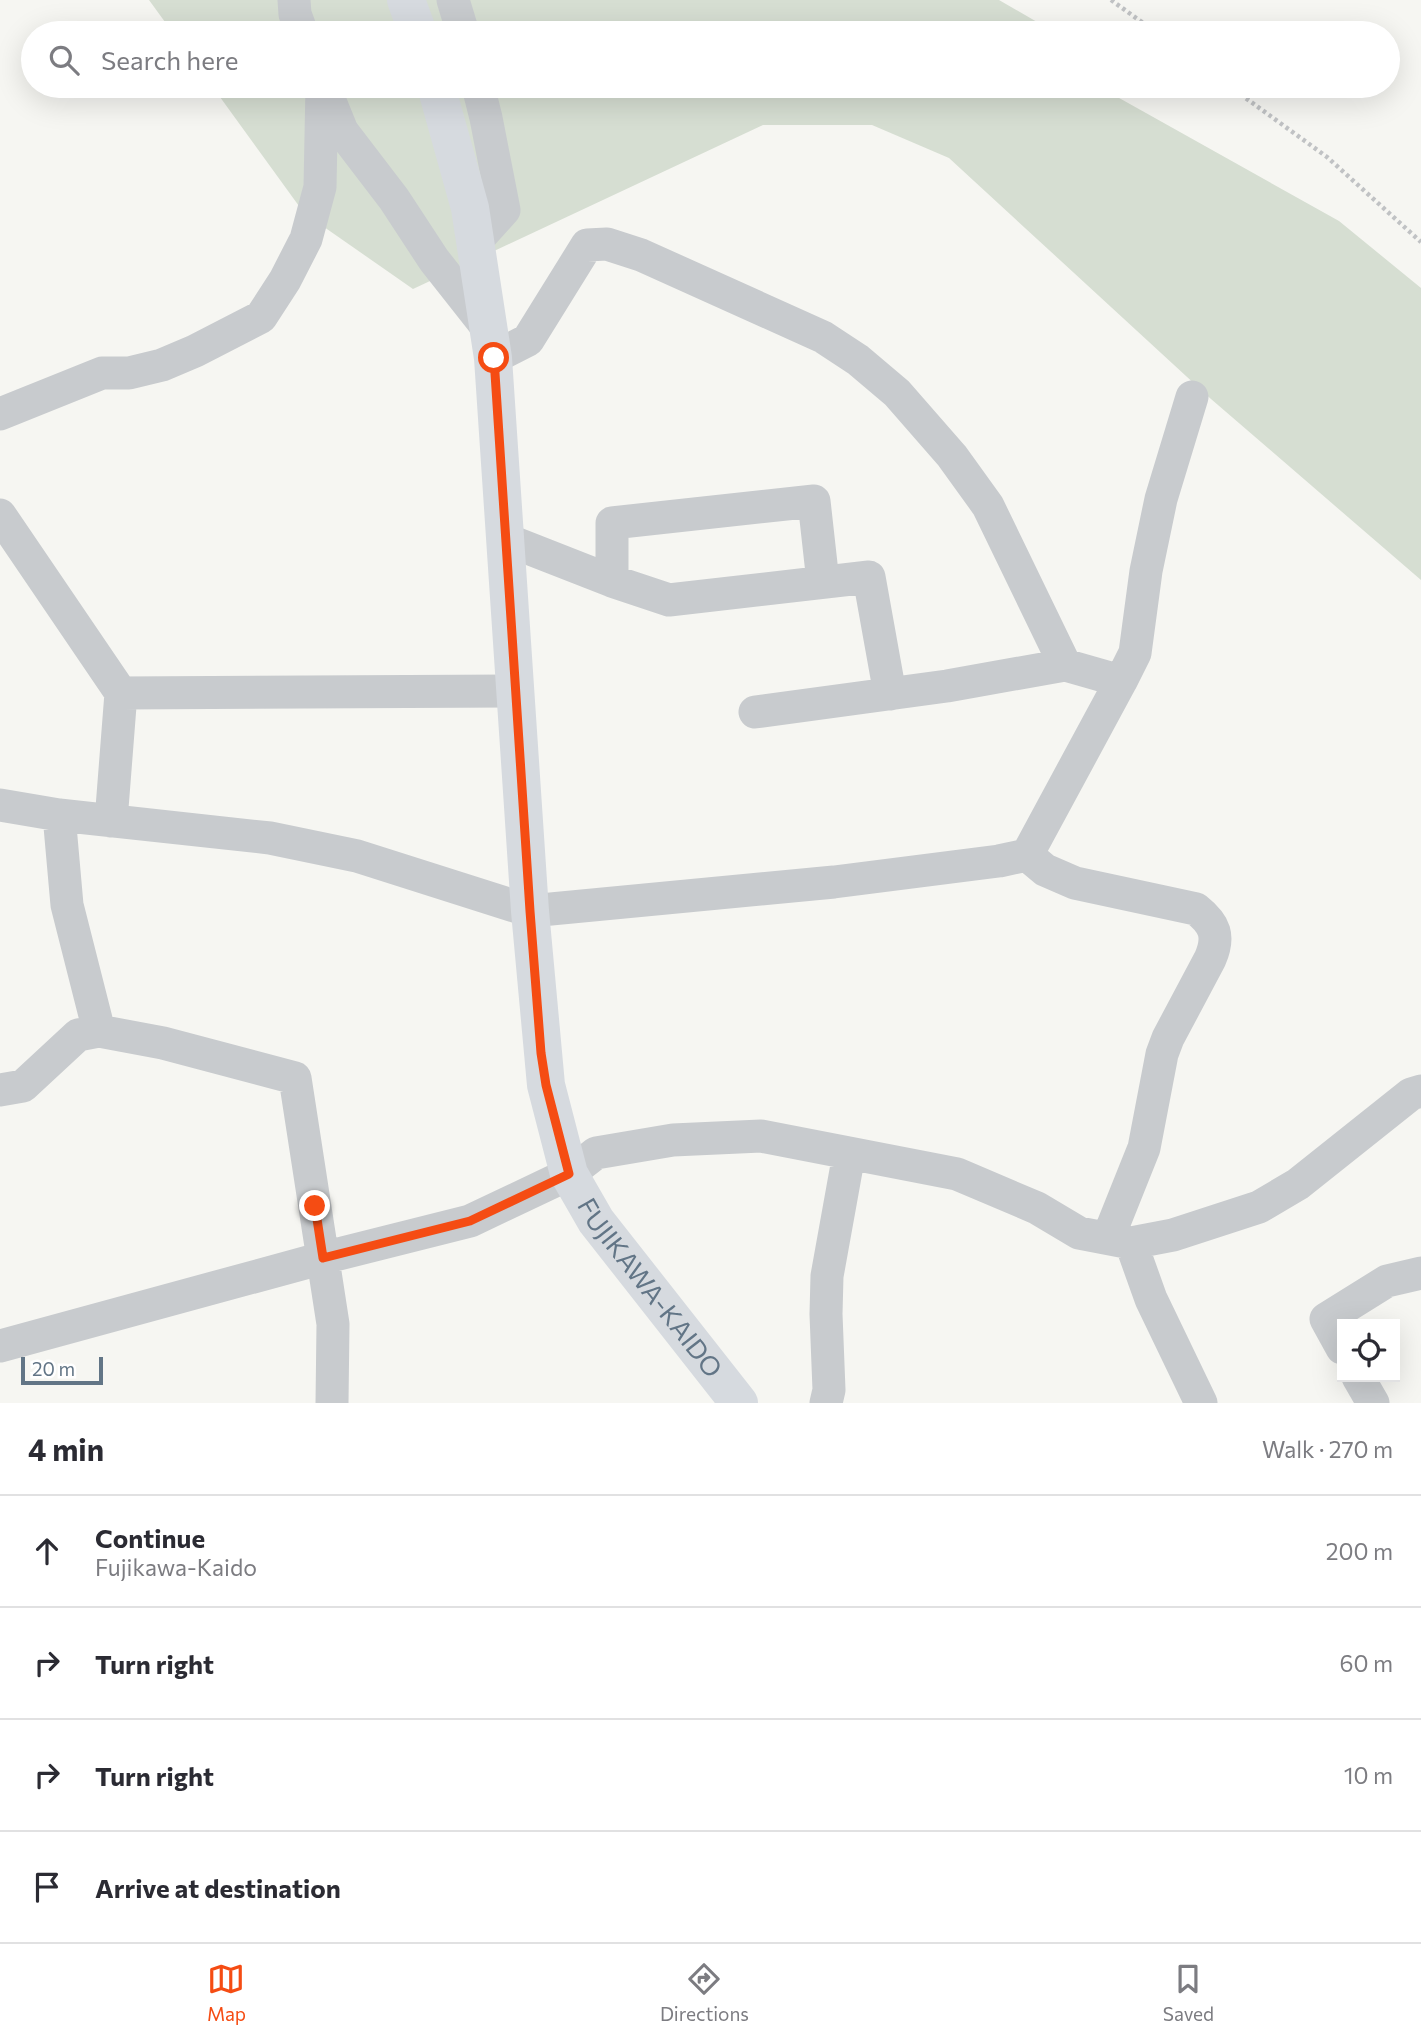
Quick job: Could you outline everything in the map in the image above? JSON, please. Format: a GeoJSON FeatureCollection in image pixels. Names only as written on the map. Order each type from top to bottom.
{"type":"FeatureCollection","features":[{"type":"Feature","properties":{"kind":"main road"},"geometry":{"type":"LineString","coordinates":[[406,0],[414,21]]}},
{"type":"Feature","properties":{"kind":"main road","name":"FUJIKAWA-KAIDO"},"geometry":{"type":"LineString","coordinates":[[439,98],[470,208],[492,344],[530,911],[546,1085],[569,1174],[596,1221],[739,1403]]}},
{"type":"Feature","properties":{"kind":"street"},"geometry":{"type":"LineString","coordinates":[[294,0],[298,21]]}},
{"type":"Feature","properties":{"kind":"street"},"geometry":{"type":"LineString","coordinates":[[453,0],[459,21]]}},
{"type":"Feature","properties":{"kind":"street"},"geometry":{"type":"LineString","coordinates":[[0,414],[102,373],[129,373],[162,365],[261,317],[285,280],[306,239],[317,200],[320,187],[322,98]]}},
{"type":"Feature","properties":{"kind":"street"},"geometry":{"type":"LineString","coordinates":[[327,98],[342,131],[394,198],[492,344],[528,340],[587,245],[607,244],[641,255],[823,337],[858,360],[897,393],[952,456],[988,506],[1065,665]]}},
{"type":"Feature","properties":{"kind":"street"},"geometry":{"type":"LineString","coordinates":[[476,241],[504,210],[481,98]]}},
{"type":"Feature","properties":{"kind":"street"},"geometry":{"type":"LineString","coordinates":[[1027,855],[1135,653],[1146,571],[1161,499],[1192,397]]}},
{"type":"Feature","properties":{"kind":"street"},"geometry":{"type":"LineString","coordinates":[[612,581],[612,523],[814,500],[822,582]]}},
{"type":"Feature","properties":{"kind":"street"},"geometry":{"type":"LineString","coordinates":[[0,515],[121,693],[111,821]]}},
{"type":"Feature","properties":{"kind":"street"},"geometry":{"type":"LineString","coordinates":[[505,538],[612,581],[669,600],[869,577],[890,694]]}},
{"type":"Feature","properties":{"kind":"street"},"geometry":{"type":"LineString","coordinates":[[755,712],[947,686],[1065,665],[1121,681]]}},
{"type":"Feature","properties":{"kind":"street"},"geometry":{"type":"LineString","coordinates":[[121,693],[516,691]]}},
{"type":"Feature","properties":{"kind":"street"},"geometry":{"type":"LineString","coordinates":[[0,804],[59,815],[270,838],[357,856],[530,911],[834,882],[1027,855],[1045,870],[1075,883],[1195,909],[1206,917],[1215,932],[1216,946],[1162,1054],[1144,1148],[1119,1240],[1201,1403]]}},
{"type":"Feature","properties":{"kind":"street"},"geometry":{"type":"LineString","coordinates":[[59,815],[67,905],[99,1031]]}},
{"type":"Feature","properties":{"kind":"street"},"geometry":{"type":"LineString","coordinates":[[0,1090],[23,1086],[78,1035],[99,1031],[163,1043],[295,1077],[333,1324],[332,1403]]}},
{"type":"Feature","properties":{"kind":"street"},"geometry":{"type":"LineString","coordinates":[[0,1346],[470,1221],[569,1174],[596,1153],[673,1140],[761,1136],[957,1174],[1037,1208],[1079,1233],[1119,1240],[1173,1235],[1259,1207],[1298,1184],[1411,1094],[1421,1091]]}},
{"type":"Feature","properties":{"kind":"street"},"geometry":{"type":"LineString","coordinates":[[826,1403],[829,1390],[827,1276],[849,1154]]}},
{"type":"Feature","properties":{"kind":"street"},"geometry":{"type":"LineString","coordinates":[[1337,1339],[1326,1320],[1387,1281],[1421,1273]]}},
{"type":"Feature","properties":{"kind":"street"},"geometry":{"type":"LineString","coordinates":[[1361,1382],[1373,1403]]}},
{"type":"Feature","properties":{"kind":"path"},"geometry":{"type":"LineString","coordinates":[[1111,0],[1140,21]]}},
{"type":"Feature","properties":{"kind":"path"},"geometry":{"type":"LineString","coordinates":[[1246,98],[1327,157],[1421,242]]}},
{"type":"Feature","properties":{"kind":"shaded area"},"geometry":{"type":"Polygon","coordinates":[[[149,0],[999,0],[1035,21],[164,21],[149,0]]]}},
{"type":"Feature","properties":{"kind":"shaded area"},"geometry":{"type":"Polygon","coordinates":[[[221,98],[1119,98],[1339,221],[1421,288],[1421,580],[1211,399],[949,158],[872,125],[763,125],[413,289],[304,213],[221,98]]]}},
{"type":"Feature","properties":{"kind":"route"},"geometry":{"type":"LineString","coordinates":[[315,1206],[323,1258],[470,1221],[569,1174],[555,1125],[541,1053],[494,358]]}}]}
